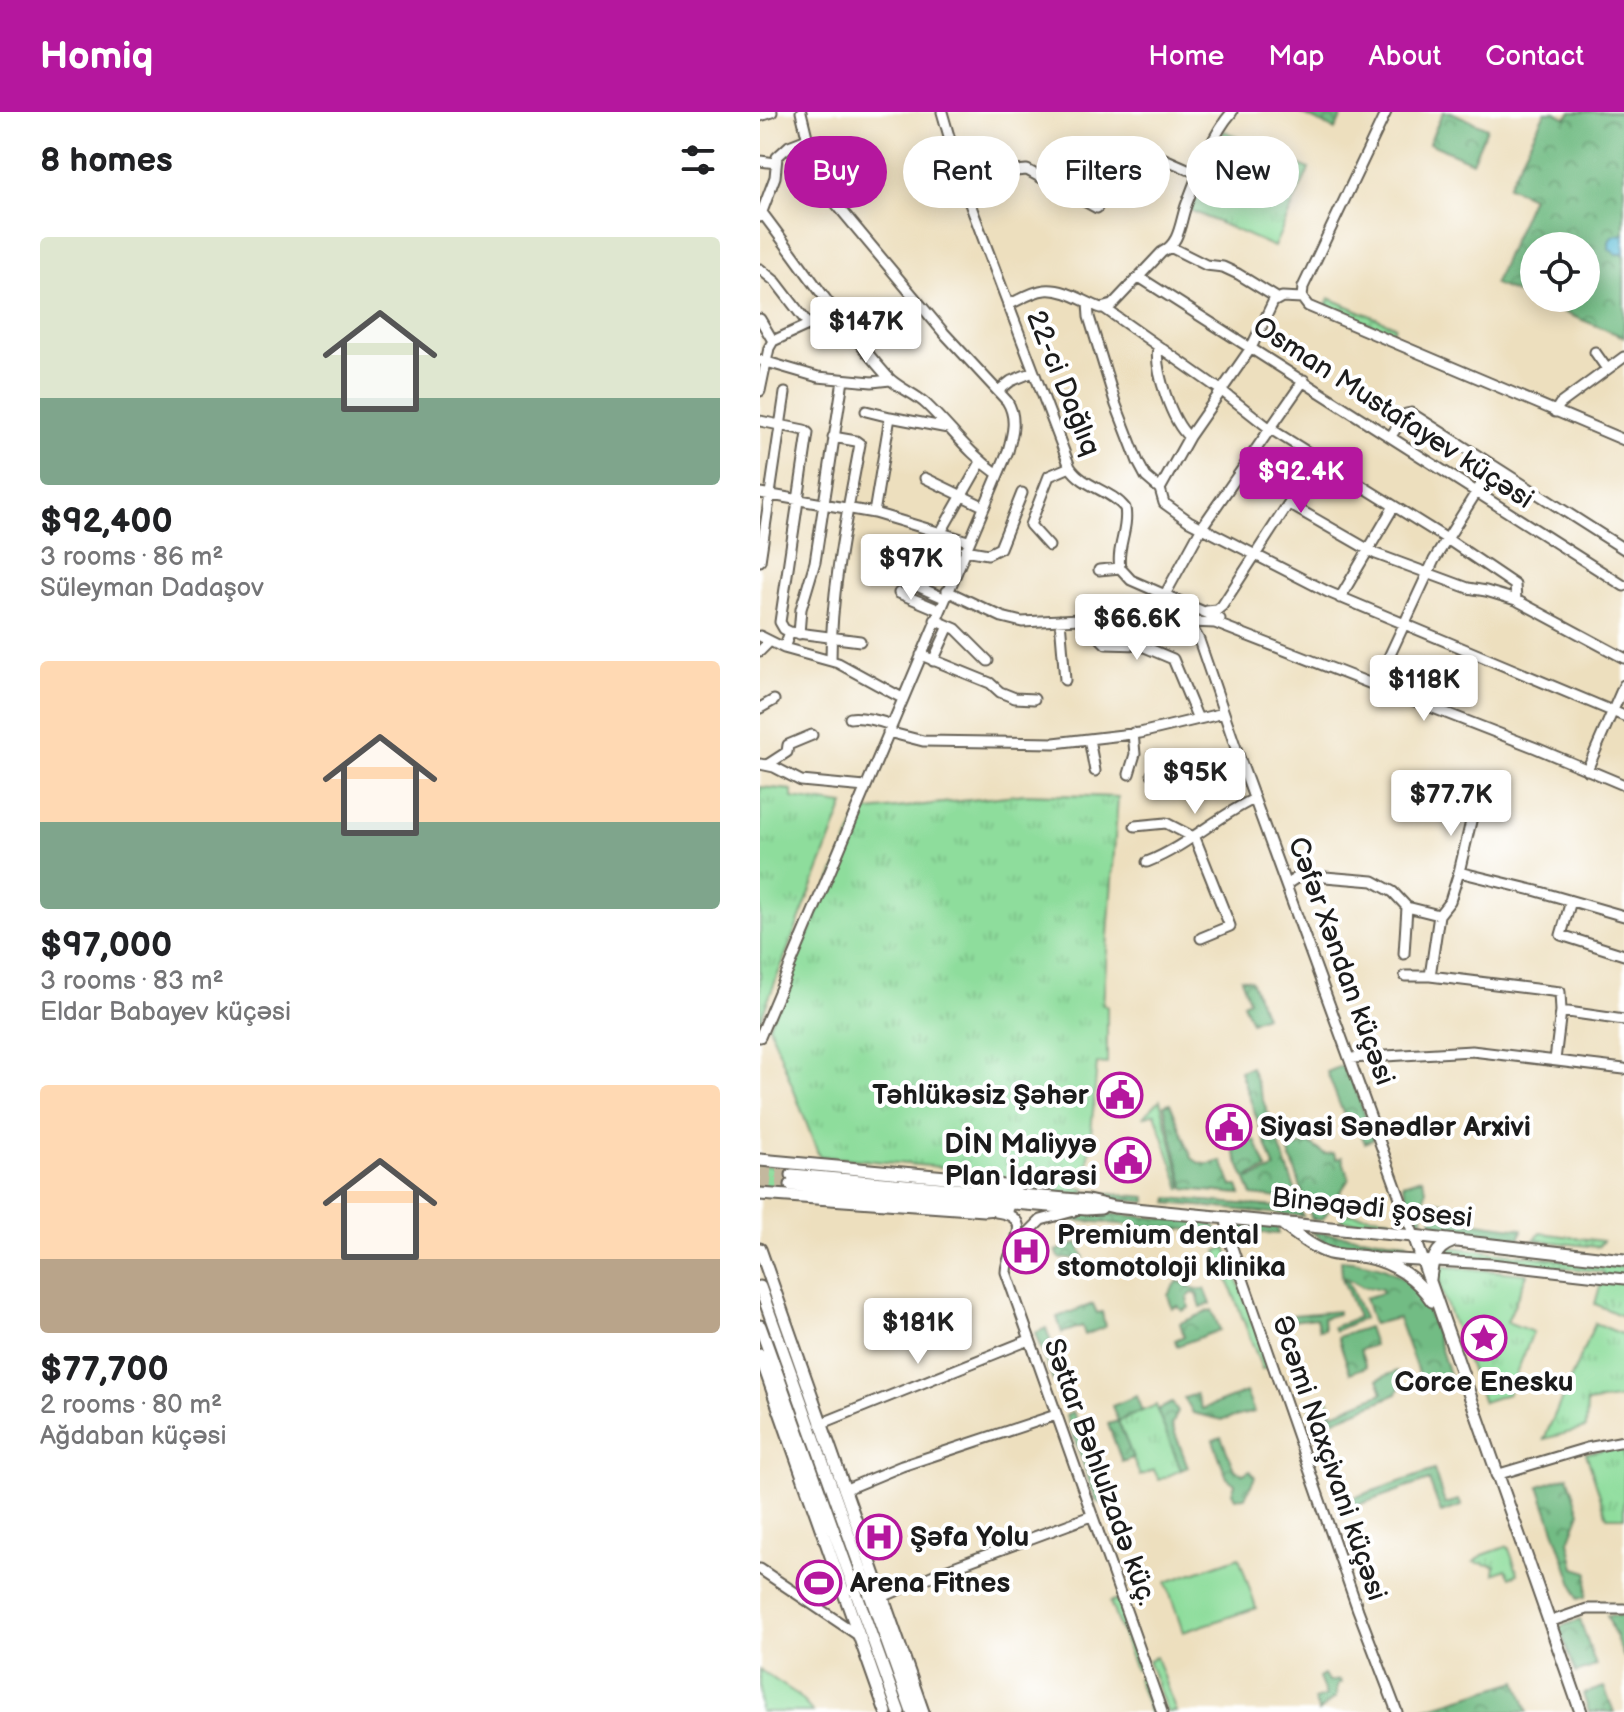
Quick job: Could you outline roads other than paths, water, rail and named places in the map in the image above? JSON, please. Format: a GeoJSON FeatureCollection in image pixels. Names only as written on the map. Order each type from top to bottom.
{"type":"FeatureCollection","features":[{"type":"Feature","properties":{"kind":"main road"},"geometry":{"type":"LineString","coordinates":[[760,1160],[979,1180],[1034,1200]]}},
{"type":"Feature","properties":{"kind":"main road"},"geometry":{"type":"LineString","coordinates":[[799,1195],[785,1191],[785,1170],[787,1166],[802,1164]]}},
{"type":"Feature","properties":{"kind":"main road","name":"Binəqədi şosesi"},"geometry":{"type":"LineString","coordinates":[[791,1180],[1034,1200],[1088,1201],[1114,1207],[1281,1223],[1416,1241],[1458,1241],[1624,1260]]}},
{"type":"Feature","properties":{"kind":"main road"},"geometry":{"type":"LineString","coordinates":[[760,1194],[984,1210],[1034,1200]]}},
{"type":"Feature","properties":{"kind":"main road","name":"Binəqədi şosesi"},"geometry":{"type":"LineString","coordinates":[[1034,1200],[1086,1209],[1114,1207]]}},
{"type":"Feature","properties":{"kind":"main road"},"geometry":{"type":"LineString","coordinates":[[1281,1223],[1321,1250],[1337,1255],[1365,1257],[1393,1266],[1427,1293],[1441,1316]]}},
{"type":"Feature","properties":{"kind":"main road"},"geometry":{"type":"LineString","coordinates":[[1416,1241],[1427,1260],[1430,1283],[1441,1316],[1581,1712]]}},
{"type":"Feature","properties":{"kind":"main road"},"geometry":{"type":"LineString","coordinates":[[1427,1260],[1442,1246],[1458,1241]]}},
{"type":"Feature","properties":{"kind":"main road"},"geometry":{"type":"LineString","coordinates":[[760,1249],[923,1712]]}},
{"type":"Feature","properties":{"kind":"main road"},"geometry":{"type":"LineString","coordinates":[[760,1287],[854,1566],[899,1712]]}},
{"type":"Feature","properties":{"kind":"main road"},"geometry":{"type":"LineString","coordinates":[[760,1326],[912,1712]]}},
{"type":"Feature","properties":{"kind":"main road"},"geometry":{"type":"LineString","coordinates":[[760,1355],[886,1712]]}},
{"type":"Feature","properties":{"kind":"street"},"geometry":{"type":"LineString","coordinates":[[760,116],[772,112]]}},
{"type":"Feature","properties":{"kind":"street"},"geometry":{"type":"LineString","coordinates":[[801,112],[806,136]]}},
{"type":"Feature","properties":{"kind":"street","name":"22-ci Dağlıq"},"geometry":{"type":"LineString","coordinates":[[942,112],[949,136]]}},
{"type":"Feature","properties":{"kind":"street"},"geometry":{"type":"LineString","coordinates":[[1216,136],[1232,112]]}},
{"type":"Feature","properties":{"kind":"street"},"geometry":{"type":"LineString","coordinates":[[1386,112],[1303,287],[1305,304],[1624,440]]}},
{"type":"Feature","properties":{"kind":"street"},"geometry":{"type":"LineString","coordinates":[[784,149],[776,163],[775,177],[761,216],[823,293],[834,313],[890,380],[918,397],[981,462],[998,474]]}},
{"type":"Feature","properties":{"kind":"street"},"geometry":{"type":"LineString","coordinates":[[760,161],[776,163]]}},
{"type":"Feature","properties":{"kind":"street"},"geometry":{"type":"LineString","coordinates":[[1104,308],[1112,305],[1170,247],[1184,221],[1186,205]]}},
{"type":"Feature","properties":{"kind":"street"},"geometry":{"type":"LineString","coordinates":[[760,1037],[998,474],[1010,444],[1013,420],[1011,407],[998,391],[944,333],[840,208]]}},
{"type":"Feature","properties":{"kind":"street","name":"22-ci Dağlıq"},"geometry":{"type":"LineString","coordinates":[[972,208],[1070,467],[1081,479],[1125,508],[1120,568]]}},
{"type":"Feature","properties":{"kind":"street"},"geometry":{"type":"LineString","coordinates":[[1170,247],[1206,265],[1229,269],[1277,298],[1302,298]]}},
{"type":"Feature","properties":{"kind":"street"},"geometry":{"type":"LineString","coordinates":[[760,269],[776,282],[809,325]]}},
{"type":"Feature","properties":{"kind":"street","name":"Osman Mustafayev küçəsi"},"geometry":{"type":"LineString","coordinates":[[1139,277],[1624,586]]}},
{"type":"Feature","properties":{"kind":"street"},"geometry":{"type":"LineString","coordinates":[[1008,305],[1044,290],[1075,296],[1104,308],[1269,428],[1515,585],[1518,591],[1516,600]]}},
{"type":"Feature","properties":{"kind":"street"},"geometry":{"type":"LineString","coordinates":[[1277,298],[1251,348],[1189,437],[1160,489],[1161,498],[1168,507],[1340,598],[1624,716]]}},
{"type":"Feature","properties":{"kind":"street"},"geometry":{"type":"LineString","coordinates":[[1088,303],[1089,317],[1116,405],[1138,462],[1146,477],[1160,489]]}},
{"type":"Feature","properties":{"kind":"street"},"geometry":{"type":"LineString","coordinates":[[760,391],[763,360],[773,341],[834,313]]}},
{"type":"Feature","properties":{"kind":"street"},"geometry":{"type":"LineString","coordinates":[[760,319],[773,341]]}},
{"type":"Feature","properties":{"kind":"street"},"geometry":{"type":"LineString","coordinates":[[1158,347],[1158,361],[1174,419],[1189,437]]}},
{"type":"Feature","properties":{"kind":"street"},"geometry":{"type":"LineString","coordinates":[[1595,352],[1607,369]]}},
{"type":"Feature","properties":{"kind":"street"},"geometry":{"type":"LineString","coordinates":[[1555,412],[1560,404],[1624,357]]}},
{"type":"Feature","properties":{"kind":"street"},"geometry":{"type":"LineString","coordinates":[[763,360],[818,377],[872,382],[890,380]]}},
{"type":"Feature","properties":{"kind":"street"},"geometry":{"type":"LineString","coordinates":[[998,391],[1011,381],[1033,372]]}},
{"type":"Feature","properties":{"kind":"street"},"geometry":{"type":"LineString","coordinates":[[784,648],[795,633],[815,562],[843,380]]}},
{"type":"Feature","properties":{"kind":"street"},"geometry":{"type":"LineString","coordinates":[[1158,609],[1202,527],[1304,380]]}},
{"type":"Feature","properties":{"kind":"street"},"geometry":{"type":"LineString","coordinates":[[760,561],[785,393]]}},
{"type":"Feature","properties":{"kind":"street"},"geometry":{"type":"LineString","coordinates":[[866,411],[948,428]]}},
{"type":"Feature","properties":{"kind":"street"},"geometry":{"type":"LineString","coordinates":[[1391,436],[1406,414],[1411,413],[1624,549]]}},
{"type":"Feature","properties":{"kind":"street"},"geometry":{"type":"LineString","coordinates":[[874,513],[890,417]]}},
{"type":"Feature","properties":{"kind":"street"},"geometry":{"type":"LineString","coordinates":[[760,421],[808,433],[780,622],[784,629],[795,633],[860,641]]}},
{"type":"Feature","properties":{"kind":"street"},"geometry":{"type":"LineString","coordinates":[[831,660],[831,638],[848,507],[860,444],[833,437]]}},
{"type":"Feature","properties":{"kind":"street"},"geometry":{"type":"LineString","coordinates":[[1099,570],[1120,568],[1131,580],[1165,595],[1210,611],[1220,609],[1318,458]]}},
{"type":"Feature","properties":{"kind":"street"},"geometry":{"type":"LineString","coordinates":[[941,532],[981,462]]}},
{"type":"Feature","properties":{"kind":"street"},"geometry":{"type":"LineString","coordinates":[[1049,546],[1030,525],[1049,476],[1070,467]]}},
{"type":"Feature","properties":{"kind":"street"},"geometry":{"type":"LineString","coordinates":[[1375,687],[1427,572],[1492,467]]}},
{"type":"Feature","properties":{"kind":"street"},"geometry":{"type":"LineString","coordinates":[[925,478],[983,506]]}},
{"type":"Feature","properties":{"kind":"street"},"geometry":{"type":"LineString","coordinates":[[760,493],[874,513],[941,532],[988,554],[1000,548],[1022,493]]}},
{"type":"Feature","properties":{"kind":"street"},"geometry":{"type":"LineString","coordinates":[[1289,504],[1369,551],[1473,589],[1516,600],[1624,658]]}},
{"type":"Feature","properties":{"kind":"street"},"geometry":{"type":"LineString","coordinates":[[1340,598],[1394,506]]}},
{"type":"Feature","properties":{"kind":"street"},"geometry":{"type":"LineString","coordinates":[[924,544],[960,560]]}},
{"type":"Feature","properties":{"kind":"street"},"geometry":{"type":"LineString","coordinates":[[892,575],[1012,621],[1099,618],[1158,609],[1176,613],[1188,621],[1237,629]]}},
{"type":"Feature","properties":{"kind":"street"},"geometry":{"type":"LineString","coordinates":[[899,593],[956,629],[988,661]]}},
{"type":"Feature","properties":{"kind":"street"},"geometry":{"type":"LineString","coordinates":[[1197,634],[1203,614],[1199,608]]}},
{"type":"Feature","properties":{"kind":"street"},"geometry":{"type":"LineString","coordinates":[[1199,608],[1237,629],[1375,687],[1624,785]]}},
{"type":"Feature","properties":{"kind":"street"},"geometry":{"type":"LineString","coordinates":[[1099,618],[1101,639],[1106,644],[1140,645],[1173,659],[1198,719]]}},
{"type":"Feature","properties":{"kind":"street"},"geometry":{"type":"LineString","coordinates":[[1060,620],[1065,680]]}},
{"type":"Feature","properties":{"kind":"street","name":"Cəfər Xəndan küçəsi"},"geometry":{"type":"LineString","coordinates":[[1188,621],[1197,634],[1416,1241]]}},
{"type":"Feature","properties":{"kind":"street"},"geometry":{"type":"LineString","coordinates":[[933,661],[949,626]]}},
{"type":"Feature","properties":{"kind":"street"},"geometry":{"type":"LineString","coordinates":[[760,636],[784,648],[831,660],[902,698]]}},
{"type":"Feature","properties":{"kind":"street"},"geometry":{"type":"LineString","coordinates":[[760,651],[770,641]]}},
{"type":"Feature","properties":{"kind":"street"},"geometry":{"type":"LineString","coordinates":[[921,655],[990,683],[1000,692],[1015,698],[1034,699]]}},
{"type":"Feature","properties":{"kind":"street"},"geometry":{"type":"LineString","coordinates":[[1587,770],[1624,685]]}},
{"type":"Feature","properties":{"kind":"street"},"geometry":{"type":"LineString","coordinates":[[760,708],[774,700]]}},
{"type":"Feature","properties":{"kind":"street"},"geometry":{"type":"LineString","coordinates":[[850,718],[860,717],[918,741],[1045,743],[1133,733],[1224,713]]}},
{"type":"Feature","properties":{"kind":"street"},"geometry":{"type":"LineString","coordinates":[[1129,774],[1135,754],[1133,733]]}},
{"type":"Feature","properties":{"kind":"street"},"geometry":{"type":"LineString","coordinates":[[764,765],[787,752],[788,745],[812,735]]}},
{"type":"Feature","properties":{"kind":"street"},"geometry":{"type":"LineString","coordinates":[[1089,739],[1095,771]]}},
{"type":"Feature","properties":{"kind":"street"},"geometry":{"type":"LineString","coordinates":[[1152,774],[1238,754]]}},
{"type":"Feature","properties":{"kind":"street"},"geometry":{"type":"LineString","coordinates":[[764,765],[801,781],[865,787]]}},
{"type":"Feature","properties":{"kind":"street"},"geometry":{"type":"LineString","coordinates":[[1147,862],[1195,838],[1223,814],[1254,799]]}},
{"type":"Feature","properties":{"kind":"street"},"geometry":{"type":"LineString","coordinates":[[1430,976],[1439,915],[1450,901],[1472,817],[1446,802]]}},
{"type":"Feature","properties":{"kind":"street"},"geometry":{"type":"LineString","coordinates":[[1135,826],[1166,823],[1195,838],[1230,926],[1201,938]]}},
{"type":"Feature","properties":{"kind":"street"},"geometry":{"type":"LineString","coordinates":[[1459,872],[1624,916]]}},
{"type":"Feature","properties":{"kind":"street"},"geometry":{"type":"LineString","coordinates":[[1287,884],[1301,875],[1373,881],[1393,892],[1407,907],[1439,915]]}},
{"type":"Feature","properties":{"kind":"street"},"geometry":{"type":"LineString","coordinates":[[1571,901],[1561,935],[1624,955]]}},
{"type":"Feature","properties":{"kind":"street"},"geometry":{"type":"LineString","coordinates":[[1404,954],[1407,907]]}},
{"type":"Feature","properties":{"kind":"street"},"geometry":{"type":"LineString","coordinates":[[1405,976],[1430,976],[1560,992],[1555,1060]]}},
{"type":"Feature","properties":{"kind":"street"},"geometry":{"type":"LineString","coordinates":[[1561,1011],[1624,1020]]}},
{"type":"Feature","properties":{"kind":"street"},"geometry":{"type":"LineString","coordinates":[[1351,1058],[1472,1051],[1624,1069]]}},
{"type":"Feature","properties":{"kind":"street"},"geometry":{"type":"LineString","coordinates":[[1014,1247],[1041,1220],[1086,1209]]}},
{"type":"Feature","properties":{"kind":"street","name":"Səttar Bəhlulzadə küç."},"geometry":{"type":"LineString","coordinates":[[984,1210],[1008,1213],[1016,1219],[1018,1226],[1006,1272],[1162,1712]]}},
{"type":"Feature","properties":{"kind":"street","name":"Əcəmi Naxçivani küçəsi"},"geometry":{"type":"LineString","coordinates":[[1226,1217],[1228,1236],[1358,1610],[1397,1712]]}},
{"type":"Feature","properties":{"kind":"street"},"geometry":{"type":"LineString","coordinates":[[1405,1259],[1415,1254],[1416,1241]]}},
{"type":"Feature","properties":{"kind":"street"},"geometry":{"type":"LineString","coordinates":[[1365,1257],[1491,1264],[1624,1279]]}},
{"type":"Feature","properties":{"kind":"street"},"geometry":{"type":"LineString","coordinates":[[820,1424],[1029,1340]]}},
{"type":"Feature","properties":{"kind":"street"},"geometry":{"type":"LineString","coordinates":[[844,1490],[902,1466],[1056,1415]]}},
{"type":"Feature","properties":{"kind":"street"},"geometry":{"type":"LineString","coordinates":[[1496,1475],[1587,1448],[1624,1441]]}},
{"type":"Feature","properties":{"kind":"street"},"geometry":{"type":"LineString","coordinates":[[882,1597],[1091,1516]]}},
{"type":"Feature","properties":{"kind":"street"},"geometry":{"type":"LineString","coordinates":[[760,1569],[861,1637]]}},
{"type":"Feature","properties":{"kind":"street"},"geometry":{"type":"LineString","coordinates":[[1549,1622],[1587,1609],[1624,1609]]}},
{"type":"Feature","properties":{"kind":"water"},"geometry":{"type":"Polygon","coordinates":[[[1624,234],[1624,254],[1616,254],[1609,249],[1609,241],[1613,236],[1624,234]]]}},
{"type":"Feature","properties":{"kind":"tunnel"},"geometry":{"type":"LineString","coordinates":[[760,1172],[792,1175]]}},
{"type":"Feature","properties":{"kind":"tunnel"},"geometry":{"type":"LineString","coordinates":[[760,1182],[791,1185]]}},
{"type":"Feature","properties":{"kind":"place","name":"Təhlükəsiz Şəhər"},"geometry":{"type":"Point","coordinates":[1120,1095]}},
{"type":"Feature","properties":{"kind":"place","name":"Siyasi Sənədlər Arxivi"},"geometry":{"type":"Point","coordinates":[1229,1127]}},
{"type":"Feature","properties":{"kind":"place","name":"DİN Maliyyə Plan İdarəsi"},"geometry":{"type":"Point","coordinates":[1128,1160]}},
{"type":"Feature","properties":{"kind":"place","name":"Premium dental stomotoloji klinika"},"geometry":{"type":"Point","coordinates":[1026,1251]}},
{"type":"Feature","properties":{"kind":"place","name":"Corce Enesku"},"geometry":{"type":"Point","coordinates":[1484,1338]}},
{"type":"Feature","properties":{"kind":"place","name":"Şəfa Yolu"},"geometry":{"type":"Point","coordinates":[879,1537]}},
{"type":"Feature","properties":{"kind":"place","name":"Arena Fitnes"},"geometry":{"type":"Point","coordinates":[819,1583]}}]}
